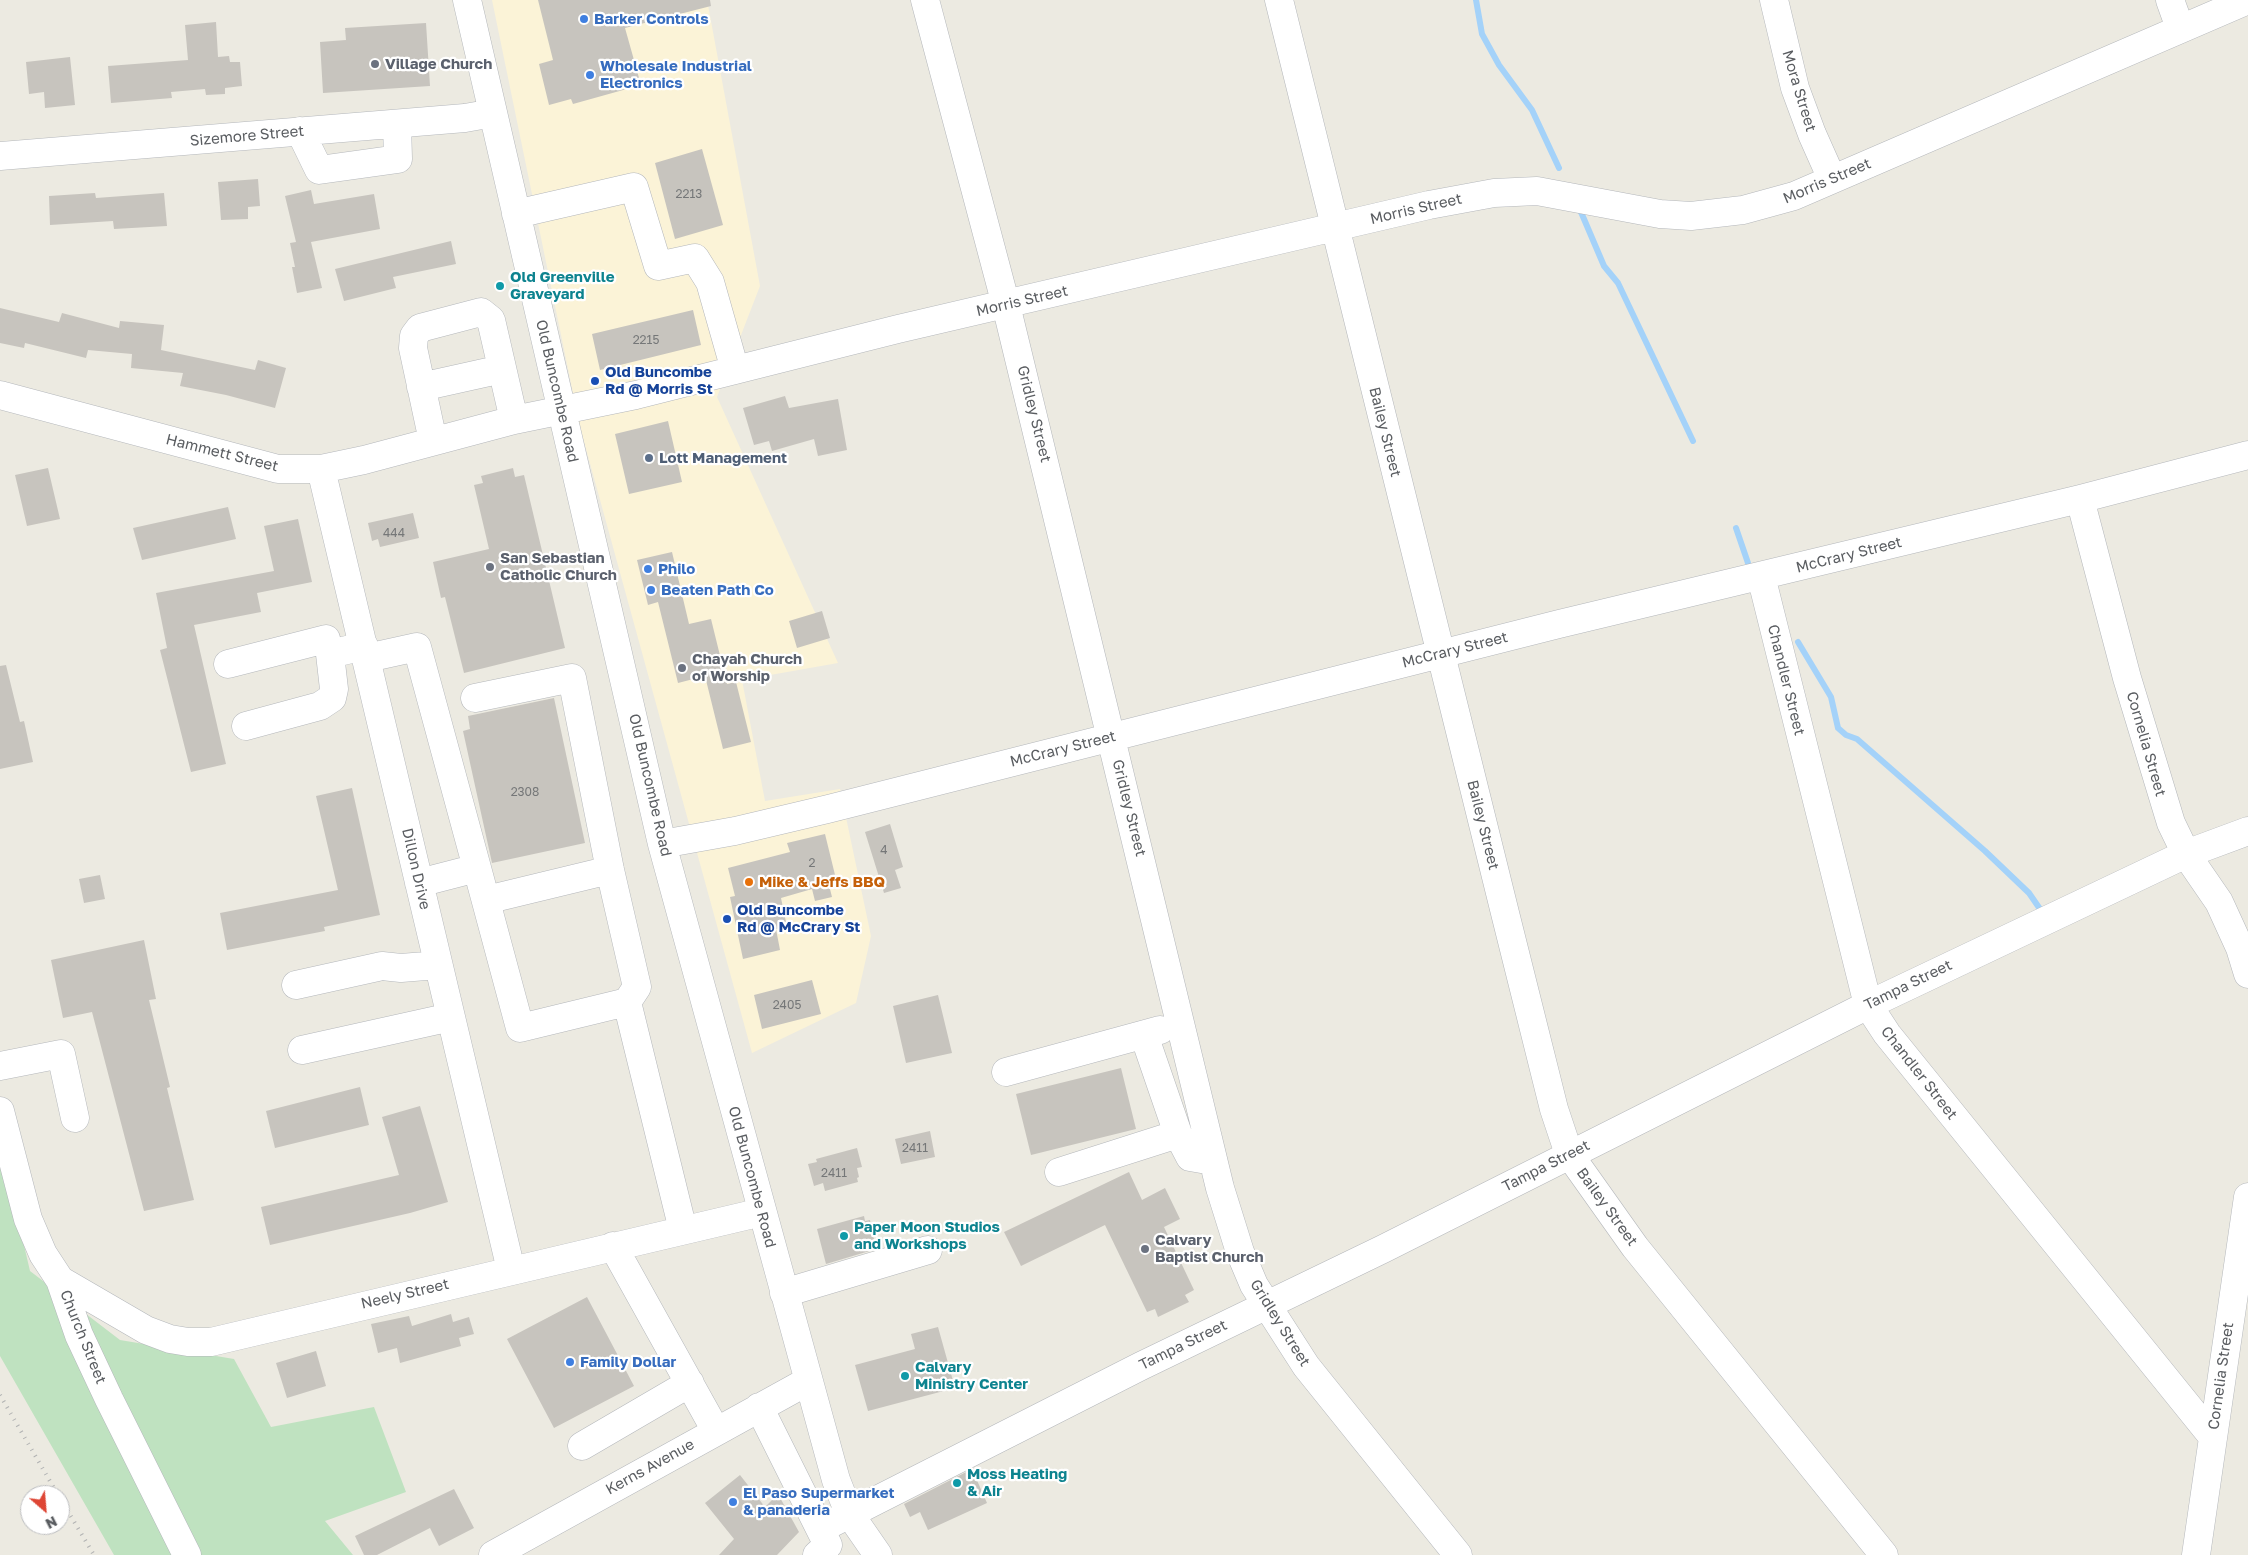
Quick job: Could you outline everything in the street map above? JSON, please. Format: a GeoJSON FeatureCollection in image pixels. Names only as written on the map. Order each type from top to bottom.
{"type":"FeatureCollection","features":[{"type":"Feature","properties":{"kind":"street","name":"Old Buncombe Road"},"geometry":{"type":"LineString","coordinates":[[468,0],[516,214],[631,701],[662,844],[827,1449],[849,1513],[878,1555]]}},
{"type":"Feature","properties":{"kind":"street","name":"Gridley Street"},"geometry":{"type":"LineString","coordinates":[[925,0],[1006,305],[1213,1160],[1240,1252],[1254,1286],[1329,1397],[1458,1555]]}},
{"type":"Feature","properties":{"kind":"street","name":"Bailey Street"},"geometry":{"type":"LineString","coordinates":[[1279,0],[1554,1109],[1570,1154],[1635,1247],[1884,1555]]}},
{"type":"Feature","properties":{"kind":"street","name":"Mora Street"},"geometry":{"type":"LineString","coordinates":[[1774,0],[1795,88],[1812,134],[1832,179]]}},
{"type":"Feature","properties":{"kind":"street"},"geometry":{"type":"LineString","coordinates":[[2170,0],[2180,28]]}},
{"type":"Feature","properties":{"kind":"street","name":"Morris Street"},"geometry":{"type":"LineString","coordinates":[[562,411],[636,395],[1429,205],[1494,193],[1537,191],[1660,214],[1710,215],[1776,202],[2248,0]]}},
{"type":"Feature","properties":{"kind":"street","name":"Sizemore Street"},"geometry":{"type":"LineString","coordinates":[[0,156],[397,124],[493,113]]}},
{"type":"Feature","properties":{"kind":"street"},"geometry":{"type":"LineString","coordinates":[[300,131],[319,170],[398,159],[397,124]]}},
{"type":"Feature","properties":{"kind":"street"},"geometry":{"type":"LineString","coordinates":[[516,214],[634,187],[658,266],[695,258],[710,282],[736,370]]}},
{"type":"Feature","properties":{"kind":"street"},"geometry":{"type":"LineString","coordinates":[[433,441],[413,348],[414,336],[420,328],[481,312],[491,320],[514,420]]}},
{"type":"Feature","properties":{"kind":"street"},"geometry":{"type":"LineString","coordinates":[[421,387],[502,369]]}},
{"type":"Feature","properties":{"kind":"street","name":"Hammett Street"},"geometry":{"type":"LineString","coordinates":[[0,395],[278,469],[321,469],[514,420],[562,411]]}},
{"type":"Feature","properties":{"kind":"street","name":"McCrary Street"},"geometry":{"type":"LineString","coordinates":[[662,844],[734,831],[828,809],[1111,736],[2080,499],[2248,455]]}},
{"type":"Feature","properties":{"kind":"street","name":"Dillon Drive"},"geometry":{"type":"LineString","coordinates":[[321,469],[511,1270]]}},
{"type":"Feature","properties":{"kind":"street","name":"Cornelia Street"},"geometry":{"type":"LineString","coordinates":[[2080,499],[2127,678],[2160,792],[2171,823],[2186,854],[2219,902],[2240,948],[2248,974]]}},
{"type":"Feature","properties":{"kind":"street","name":"Chandler Street"},"geometry":{"type":"LineString","coordinates":[[1761,576],[1868,1005],[1887,1034],[2212,1436]]}},
{"type":"Feature","properties":{"kind":"street"},"geometry":{"type":"LineString","coordinates":[[228,664],[326,639],[330,654],[334,689],[332,698],[320,706],[246,726]]}},
{"type":"Feature","properties":{"kind":"street"},"geometry":{"type":"LineString","coordinates":[[330,654],[417,647],[520,1028],[627,1002],[637,987],[610,870],[572,678],[434,707]]}},
{"type":"Feature","properties":{"kind":"street","name":"Tampa Street"},"geometry":{"type":"LineString","coordinates":[[818,1542],[849,1513],[1868,1005],[2186,854],[2248,831]]}},
{"type":"Feature","properties":{"kind":"street"},"geometry":{"type":"LineString","coordinates":[[419,884],[478,868]]}},
{"type":"Feature","properties":{"kind":"street"},"geometry":{"type":"LineString","coordinates":[[486,900],[610,870]]}},
{"type":"Feature","properties":{"kind":"street"},"geometry":{"type":"LineString","coordinates":[[296,985],[382,966],[401,968],[438,965]]}},
{"type":"Feature","properties":{"kind":"street"},"geometry":{"type":"LineString","coordinates":[[627,1002],[683,1230]]}},
{"type":"Feature","properties":{"kind":"street"},"geometry":{"type":"LineString","coordinates":[[302,1050],[450,1017]]}},
{"type":"Feature","properties":{"kind":"street"},"geometry":{"type":"LineString","coordinates":[[1006,1072],[1181,1024]]}},
{"type":"Feature","properties":{"kind":"street"},"geometry":{"type":"LineString","coordinates":[[1144,1034],[1178,1134],[1190,1157],[1213,1160]]}},
{"type":"Feature","properties":{"kind":"street"},"geometry":{"type":"LineString","coordinates":[[0,1066],[61,1054],[75,1118]]}},
{"type":"Feature","properties":{"kind":"street"},"geometry":{"type":"LineString","coordinates":[[1167,1101],[1197,1094]]}},
{"type":"Feature","properties":{"kind":"street","name":"Church Street"},"geometry":{"type":"LineString","coordinates":[[0,1111],[28,1219],[42,1254],[60,1280],[79,1335],[187,1555]]}},
{"type":"Feature","properties":{"kind":"street"},"geometry":{"type":"LineString","coordinates":[[1059,1172],[1178,1134]]}},
{"type":"Feature","properties":{"kind":"street","name":"Cornelia Street"},"geometry":{"type":"LineString","coordinates":[[2196,1555],[2248,1197]]}},
{"type":"Feature","properties":{"kind":"street","name":"Neely Street"},"geometry":{"type":"LineString","coordinates":[[60,1280],[146,1330],[170,1339],[188,1342],[211,1342],[762,1212]]}},
{"type":"Feature","properties":{"kind":"street"},"geometry":{"type":"LineString","coordinates":[[613,1246],[716,1431]]}},
{"type":"Feature","properties":{"kind":"street"},"geometry":{"type":"LineString","coordinates":[[784,1293],[928,1250]]}},
{"type":"Feature","properties":{"kind":"street","name":"Kerns Avenue"},"geometry":{"type":"LineString","coordinates":[[493,1555],[808,1381]]}},
{"type":"Feature","properties":{"kind":"street"},"geometry":{"type":"LineString","coordinates":[[582,1446],[690,1383]]}},
{"type":"Feature","properties":{"kind":"street"},"geometry":{"type":"LineString","coordinates":[[759,1407],[788,1466],[818,1542]]}},
{"type":"Feature","properties":{"kind":"street"},"geometry":{"type":"LineString","coordinates":[[788,1466],[827,1449]]}},
{"type":"Feature","properties":{"kind":"shaded area"},"geometry":{"type":"Polygon","coordinates":[[[492,0],[706,0],[708,5],[760,286],[717,397],[838,663],[742,680],[765,801],[840,789],[871,936],[856,1003],[752,1053],[580,427],[492,0]]]}},
{"type":"Feature","properties":{"kind":"green space"},"geometry":{"type":"Polygon","coordinates":[[[0,1142],[30,1271],[120,1340],[234,1359],[271,1427],[374,1407],[406,1492],[325,1521],[353,1555],[114,1555],[0,1356],[0,1142]]]}},
{"type":"Feature","properties":{"kind":"building"},"geometry":{"type":"Polygon","coordinates":[[[538,0],[710,0],[711,6],[625,28],[641,85],[573,104],[571,99],[549,105],[539,64],[553,60],[538,0]]]}},
{"type":"Feature","properties":{"kind":"building"},"geometry":{"type":"Polygon","coordinates":[[[216,22],[218,57],[229,56],[230,62],[240,62],[242,86],[225,88],[225,94],[206,95],[205,89],[171,92],[172,98],[111,103],[108,66],[188,60],[185,25],[216,22]]]}},
{"type":"Feature","properties":{"kind":"building","name":"Village Church"},"geometry":{"type":"Polygon","coordinates":[[[426,23],[430,86],[323,93],[320,42],[346,40],[345,28],[426,23]]]}},
{"type":"Feature","properties":{"kind":"building"},"geometry":{"type":"Polygon","coordinates":[[[70,57],[75,105],[45,108],[44,92],[29,94],[26,62],[70,57]]]}},
{"type":"Feature","properties":{"kind":"building"},"geometry":{"type":"Polygon","coordinates":[[[702,149],[723,225],[675,239],[655,163],[702,149]]]}},
{"type":"Feature","properties":{"kind":"building"},"geometry":{"type":"Polygon","coordinates":[[[258,179],[260,206],[248,207],[248,219],[221,220],[218,182],[258,179]]]}},
{"type":"Feature","properties":{"kind":"building"},"geometry":{"type":"Polygon","coordinates":[[[311,190],[314,204],[374,194],[380,229],[311,242],[322,288],[297,293],[292,267],[295,267],[290,243],[296,242],[285,196],[311,190]]]}},
{"type":"Feature","properties":{"kind":"building"},"geometry":{"type":"Polygon","coordinates":[[[95,193],[96,198],[164,193],[167,226],[114,229],[113,221],[50,225],[49,196],[95,193]]]}},
{"type":"Feature","properties":{"kind":"building"},"geometry":{"type":"Polygon","coordinates":[[[451,241],[456,264],[393,277],[396,288],[344,301],[335,269],[451,241]]]}},
{"type":"Feature","properties":{"kind":"building"},"geometry":{"type":"Polygon","coordinates":[[[0,308],[59,322],[62,313],[119,328],[120,321],[164,325],[161,350],[255,370],[258,360],[286,368],[275,408],[226,395],[180,386],[183,373],[131,368],[132,354],[88,350],[86,358],[25,343],[24,348],[0,343],[0,308]]]}},
{"type":"Feature","properties":{"kind":"building"},"geometry":{"type":"Polygon","coordinates":[[[693,310],[701,345],[600,370],[592,334],[693,310]]]}},
{"type":"Feature","properties":{"kind":"building"},"geometry":{"type":"Polygon","coordinates":[[[785,396],[789,408],[838,399],[847,450],[818,456],[814,439],[772,451],[769,441],[754,445],[743,408],[785,396]]]}},
{"type":"Feature","properties":{"kind":"building","name":"Lott Management"},"geometry":{"type":"Polygon","coordinates":[[[668,421],[682,482],[629,494],[615,434],[668,421]]]}},
{"type":"Feature","properties":{"kind":"building"},"geometry":{"type":"Polygon","coordinates":[[[48,468],[60,519],[27,526],[15,475],[48,468]]]}},
{"type":"Feature","properties":{"kind":"building","name":"San Sebastian Catholic Church"},"geometry":{"type":"Polygon","coordinates":[[[513,468],[515,477],[524,475],[565,648],[464,673],[445,597],[441,598],[433,562],[489,549],[474,485],[483,483],[481,476],[513,468]]]}},
{"type":"Feature","properties":{"kind":"building"},"geometry":{"type":"Polygon","coordinates":[[[228,507],[236,539],[142,560],[133,528],[228,507]]]}},
{"type":"Feature","properties":{"kind":"building"},"geometry":{"type":"Polygon","coordinates":[[[413,513],[419,538],[380,547],[378,539],[372,541],[368,523],[413,513]]]}},
{"type":"Feature","properties":{"kind":"building"},"geometry":{"type":"Polygon","coordinates":[[[298,519],[312,582],[257,593],[261,612],[194,625],[226,764],[191,772],[160,650],[167,648],[156,593],[274,571],[264,526],[298,519]]]}},
{"type":"Feature","properties":{"kind":"building"},"geometry":{"type":"Polygon","coordinates":[[[672,552],[689,624],[711,619],[727,684],[736,682],[751,742],[723,749],[705,676],[678,683],[658,602],[648,605],[637,560],[672,552]]]}},
{"type":"Feature","properties":{"kind":"building"},"geometry":{"type":"Polygon","coordinates":[[[822,611],[830,638],[797,648],[789,621],[822,611]]]}},
{"type":"Feature","properties":{"kind":"building"},"geometry":{"type":"Polygon","coordinates":[[[6,665],[20,722],[24,721],[33,762],[0,769],[0,666],[6,665]]]}},
{"type":"Feature","properties":{"kind":"building"},"geometry":{"type":"Polygon","coordinates":[[[554,698],[585,843],[492,863],[463,731],[470,729],[468,716],[554,698]]]}},
{"type":"Feature","properties":{"kind":"building"},"geometry":{"type":"Polygon","coordinates":[[[352,788],[380,915],[324,927],[325,931],[227,950],[220,913],[338,890],[316,796],[352,788]]]}},
{"type":"Feature","properties":{"kind":"building"},"geometry":{"type":"Polygon","coordinates":[[[890,824],[903,867],[895,870],[901,888],[884,893],[865,832],[890,824]]]}},
{"type":"Feature","properties":{"kind":"building"},"geometry":{"type":"Polygon","coordinates":[[[825,834],[837,883],[829,885],[832,897],[815,901],[812,889],[781,898],[787,927],[776,929],[780,950],[743,959],[730,897],[735,896],[728,868],[790,852],[787,843],[825,834]]]}},
{"type":"Feature","properties":{"kind":"building"},"geometry":{"type":"Polygon","coordinates":[[[100,875],[105,899],[84,903],[79,879],[100,875]]]}},
{"type":"Feature","properties":{"kind":"building"},"geometry":{"type":"Polygon","coordinates":[[[144,940],[156,999],[149,1000],[170,1087],[167,1088],[194,1200],[144,1211],[92,1012],[63,1018],[51,960],[144,940]]]}},
{"type":"Feature","properties":{"kind":"building"},"geometry":{"type":"Polygon","coordinates":[[[812,980],[821,1014],[762,1029],[754,995],[812,980]]]}},
{"type":"Feature","properties":{"kind":"building"},"geometry":{"type":"Polygon","coordinates":[[[938,995],[952,1053],[906,1063],[893,1006],[938,995]]]}},
{"type":"Feature","properties":{"kind":"building"},"geometry":{"type":"Polygon","coordinates":[[[1121,1068],[1136,1129],[1031,1155],[1016,1094],[1121,1068]]]}},
{"type":"Feature","properties":{"kind":"building"},"geometry":{"type":"Polygon","coordinates":[[[360,1087],[369,1125],[275,1148],[266,1111],[360,1087]]]}},
{"type":"Feature","properties":{"kind":"building"},"geometry":{"type":"Polygon","coordinates":[[[420,1106],[448,1202],[410,1213],[270,1245],[261,1207],[399,1175],[382,1117],[420,1106]]]}},
{"type":"Feature","properties":{"kind":"building"},"geometry":{"type":"Polygon","coordinates":[[[930,1131],[935,1157],[901,1164],[895,1139],[930,1131]]]}},
{"type":"Feature","properties":{"kind":"building"},"geometry":{"type":"Polygon","coordinates":[[[857,1148],[862,1167],[857,1168],[858,1182],[825,1191],[823,1183],[814,1186],[808,1164],[817,1162],[816,1159],[857,1148]]]}},
{"type":"Feature","properties":{"kind":"building","name":"Calvary Baptist Church"},"geometry":{"type":"Polygon","coordinates":[[[1129,1172],[1142,1200],[1165,1188],[1180,1219],[1164,1227],[1194,1290],[1185,1295],[1189,1302],[1158,1317],[1155,1309],[1147,1312],[1105,1225],[1021,1266],[1004,1232],[1129,1172]]]}},
{"type":"Feature","properties":{"kind":"building","name":"Paper Moon Studios and Workshops"},"geometry":{"type":"Polygon","coordinates":[[[864,1216],[865,1221],[870,1220],[876,1249],[826,1264],[817,1229],[864,1216]]]}},
{"type":"Feature","properties":{"kind":"building","name":"Family Dollar"},"geometry":{"type":"Polygon","coordinates":[[[587,1297],[634,1386],[554,1428],[507,1339],[587,1297]]]}},
{"type":"Feature","properties":{"kind":"building"},"geometry":{"type":"Polygon","coordinates":[[[451,1314],[453,1322],[469,1317],[474,1334],[459,1338],[461,1346],[400,1363],[397,1348],[378,1353],[371,1324],[409,1316],[412,1326],[451,1314]]]}},
{"type":"Feature","properties":{"kind":"building","name":"Calvary Ministry Center"},"geometry":{"type":"Polygon","coordinates":[[[938,1327],[955,1388],[868,1411],[855,1365],[915,1349],[911,1334],[938,1327]]]}},
{"type":"Feature","properties":{"kind":"building"},"geometry":{"type":"Polygon","coordinates":[[[316,1351],[326,1386],[287,1398],[276,1363],[316,1351]]]}},
{"type":"Feature","properties":{"kind":"building","name":"Moss Heating & Air"},"geometry":{"type":"Polygon","coordinates":[[[972,1469],[987,1503],[928,1530],[920,1512],[910,1517],[904,1504],[972,1469]]]}},
{"type":"Feature","properties":{"kind":"building"},"geometry":{"type":"Polygon","coordinates":[[[740,1475],[765,1507],[778,1494],[799,1532],[777,1555],[719,1555],[734,1539],[705,1503],[740,1475]]]}},
{"type":"Feature","properties":{"kind":"building"},"geometry":{"type":"Polygon","coordinates":[[[454,1489],[474,1528],[439,1546],[430,1528],[377,1555],[364,1555],[355,1536],[454,1489]]]}},
{"type":"Feature","properties":{"kind":"waterway"},"geometry":{"type":"LineString","coordinates":[[1476,0],[1482,34],[1499,65],[1532,110],[1559,168]]}},
{"type":"Feature","properties":{"kind":"waterway"},"geometry":{"type":"LineString","coordinates":[[1581,212],[1604,266],[1618,283],[1693,441]]}},
{"type":"Feature","properties":{"kind":"waterway"},"geometry":{"type":"LineString","coordinates":[[1736,528],[1748,563]]}},
{"type":"Feature","properties":{"kind":"waterway"},"geometry":{"type":"LineString","coordinates":[[1798,642],[1831,697],[1838,728],[1846,735],[1857,739],[1985,851],[2029,893],[2040,909]]}},
{"type":"Feature","properties":{"kind":"railway"},"geometry":{"type":"LineString","coordinates":[[0,1395],[52,1485]]}},
{"type":"Feature","properties":{"kind":"railway"},"geometry":{"type":"LineString","coordinates":[[70,1515],[94,1555]]}},
{"type":"Feature","properties":{"kind":"place","name":"Barker Controls"},"geometry":{"type":"Point","coordinates":[584,19]}},
{"type":"Feature","properties":{"kind":"place","name":"Village Church"},"geometry":{"type":"Point","coordinates":[375,64]}},
{"type":"Feature","properties":{"kind":"place","name":"Wholesale Industrial Electronics"},"geometry":{"type":"Point","coordinates":[590,75]}},
{"type":"Feature","properties":{"kind":"place","name":"Old Greenville Graveyard"},"geometry":{"type":"Point","coordinates":[500,286]}},
{"type":"Feature","properties":{"kind":"place","name":"Old Buncombe Rd @ Morris St"},"geometry":{"type":"Point","coordinates":[595,381]}},
{"type":"Feature","properties":{"kind":"place","name":"Lott Management"},"geometry":{"type":"Point","coordinates":[649,458]}},
{"type":"Feature","properties":{"kind":"place","name":"San Sebastian Catholic Church"},"geometry":{"type":"Point","coordinates":[490,567]}},
{"type":"Feature","properties":{"kind":"place","name":"Philo"},"geometry":{"type":"Point","coordinates":[648,569]}},
{"type":"Feature","properties":{"kind":"place","name":"Beaten Path Co"},"geometry":{"type":"Point","coordinates":[651,590]}},
{"type":"Feature","properties":{"kind":"place","name":"Chayah Church of Worship"},"geometry":{"type":"Point","coordinates":[682,668]}},
{"type":"Feature","properties":{"kind":"place","name":"Mike & Jeffs BBQ"},"geometry":{"type":"Point","coordinates":[749,882]}},
{"type":"Feature","properties":{"kind":"place","name":"Old Buncombe Rd @ McCrary St"},"geometry":{"type":"Point","coordinates":[727,919]}},
{"type":"Feature","properties":{"kind":"place","name":"Paper Moon Studios and Workshops"},"geometry":{"type":"Point","coordinates":[844,1236]}},
{"type":"Feature","properties":{"kind":"place","name":"Calvary Baptist Church"},"geometry":{"type":"Point","coordinates":[1145,1249]}},
{"type":"Feature","properties":{"kind":"place","name":"Family Dollar"},"geometry":{"type":"Point","coordinates":[570,1362]}},
{"type":"Feature","properties":{"kind":"place","name":"Calvary Ministry Center"},"geometry":{"type":"Point","coordinates":[905,1376]}},
{"type":"Feature","properties":{"kind":"place","name":"Moss Heating & Air"},"geometry":{"type":"Point","coordinates":[957,1483]}},
{"type":"Feature","properties":{"kind":"place","name":"El Paso Supermarket & panaderia"},"geometry":{"type":"Point","coordinates":[733,1502]}}]}
